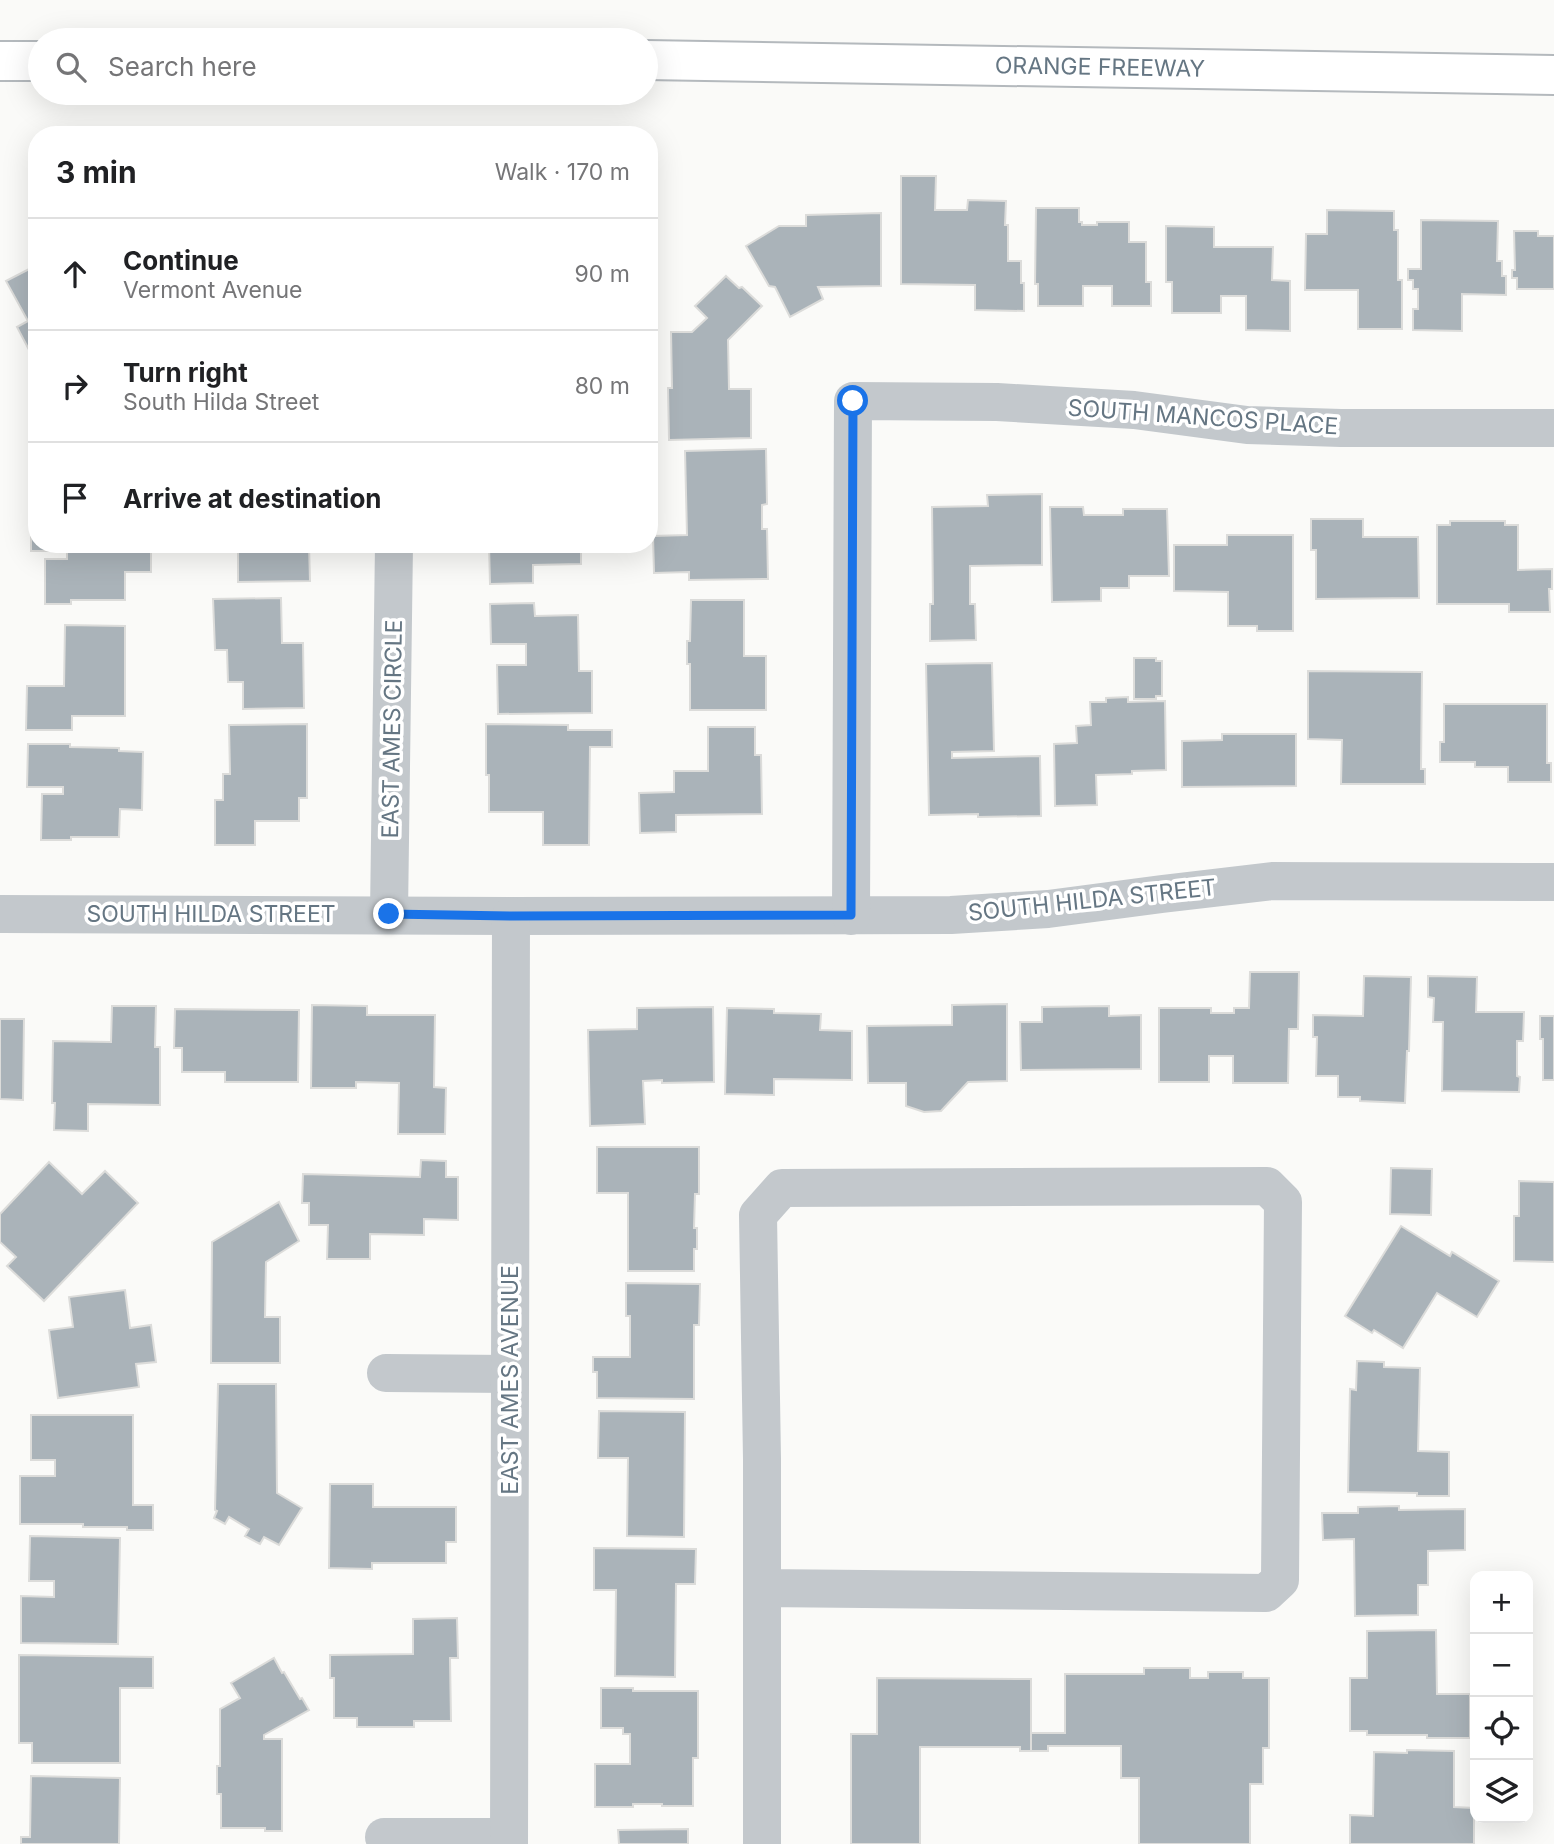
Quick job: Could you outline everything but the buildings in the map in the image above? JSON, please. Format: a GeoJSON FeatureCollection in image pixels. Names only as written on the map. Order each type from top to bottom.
{"type":"FeatureCollection","features":[{"type":"Feature","properties":{"kind":"highway","name":"ORANGE FREEWAY"},"geometry":{"type":"LineString","coordinates":[[658,60],[1554,75]]}},
{"type":"Feature","properties":{"kind":"highway"},"geometry":{"type":"LineString","coordinates":[[0,61],[28,61]]}},
{"type":"Feature","properties":{"kind":"street","name":"SOUTH MANCOS PLACE"},"geometry":{"type":"LineString","coordinates":[[851,915],[853,401],[997,402],[1120,410],[1247,425],[1554,428]]}},
{"type":"Feature","properties":{"kind":"street","name":"EAST AMES CIRCLE"},"geometry":{"type":"LineString","coordinates":[[389,914],[394,553]]}},
{"type":"Feature","properties":{"kind":"street","name":"SOUTH HILDA STREET"},"geometry":{"type":"LineString","coordinates":[[0,914],[951,915],[1048,909],[1272,881],[1554,882]]}},
{"type":"Feature","properties":{"kind":"street","name":"EAST AMES AVENUE"},"geometry":{"type":"LineString","coordinates":[[509,1841],[511,916]]}},
{"type":"Feature","properties":{"kind":"street"},"geometry":{"type":"LineString","coordinates":[[762,1588],[1266,1593],[1280,1580],[1283,1202],[1267,1186],[782,1188],[758,1215],[762,1459],[762,1588],[762,1844]]}},
{"type":"Feature","properties":{"kind":"street"},"geometry":{"type":"LineString","coordinates":[[386,1373],[510,1374]]}},
{"type":"Feature","properties":{"kind":"street"},"geometry":{"type":"LineString","coordinates":[[384,1837],[509,1841]]}},
{"type":"Feature","properties":{"kind":"route"},"geometry":{"type":"LineString","coordinates":[[389,914],[851,915],[853,401]]}}]}
